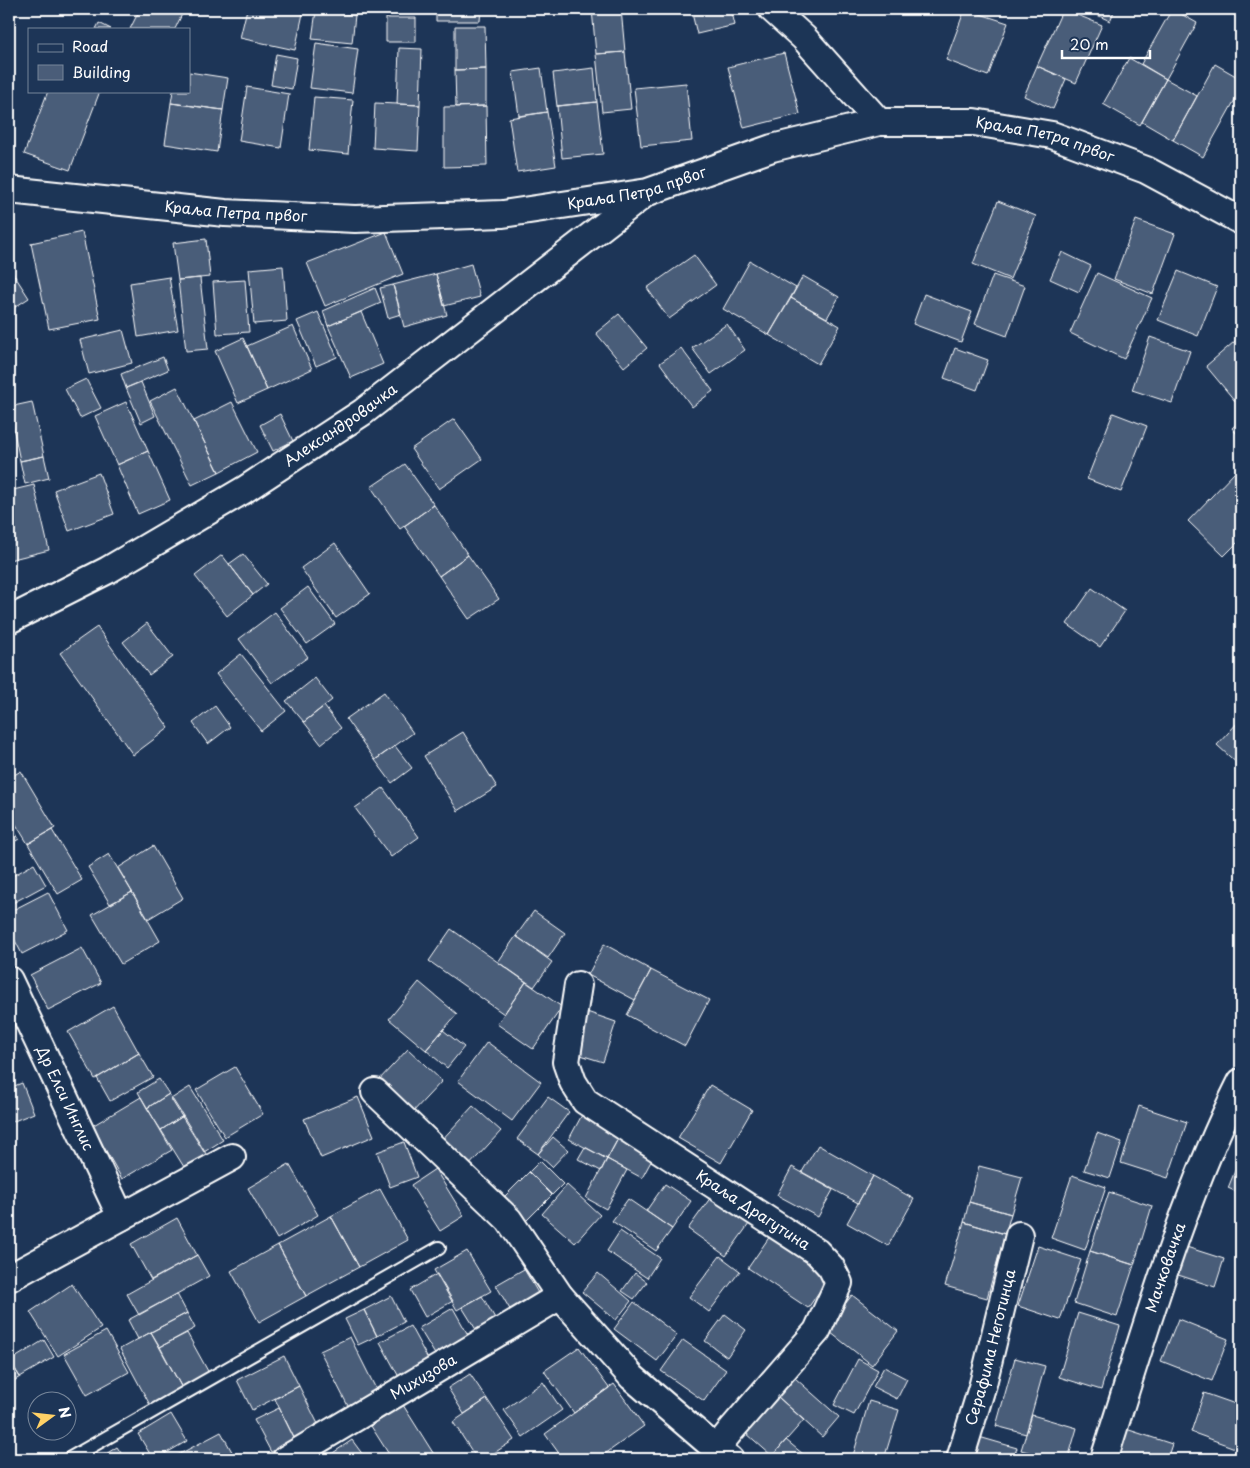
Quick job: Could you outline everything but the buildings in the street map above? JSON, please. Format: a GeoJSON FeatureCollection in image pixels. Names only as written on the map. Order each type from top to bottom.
{"type":"FeatureCollection","features":[{"type":"Feature","properties":{"kind":"street"},"geometry":{"type":"LineString","coordinates":[[772,9],[804,38],[879,122]]}},
{"type":"Feature","properties":{"kind":"street","name":"Краља Петра првог"},"geometry":{"type":"LineString","coordinates":[[9,190],[225,213],[355,218],[503,214],[648,192],[772,148],[879,122],[974,122],[1052,135],[1146,170],[1241,221]]}},
{"type":"Feature","properties":{"kind":"street","name":"Александровачка"},"geometry":{"type":"LineString","coordinates":[[9,620],[108,570],[244,490],[363,412],[648,192]]}},
{"type":"Feature","properties":{"kind":"street","name":"Др Елси Инглис"},"geometry":{"type":"LineString","coordinates":[[9,980],[121,1218]]}},
{"type":"Feature","properties":{"kind":"street","name":"Краља Драгутина"},"geometry":{"type":"LineString","coordinates":[[375,1092],[509,1220],[560,1296],[632,1377],[723,1454],[732,1429],[817,1332],[839,1283],[831,1267],[817,1252],[585,1101],[573,1082],[566,1062],[578,985]]}},
{"type":"Feature","properties":{"kind":"street","name":"Мачковачка"},"geometry":{"type":"LineString","coordinates":[[1104,1459],[1180,1224],[1231,1101],[1241,1082]]}},
{"type":"Feature","properties":{"kind":"street"},"geometry":{"type":"LineString","coordinates":[[9,1278],[232,1157]]}},
{"type":"Feature","properties":{"kind":"street","name":"Серафима Неготинца"},"geometry":{"type":"LineString","coordinates":[[960,1459],[983,1384],[1019,1235]]}},
{"type":"Feature","properties":{"kind":"street","name":"Михизова"},"geometry":{"type":"LineString","coordinates":[[286,1459],[560,1296]]}},
{"type":"Feature","properties":{"kind":"lane"},"geometry":{"type":"LineString","coordinates":[[68,1459],[439,1248]]}}]}
